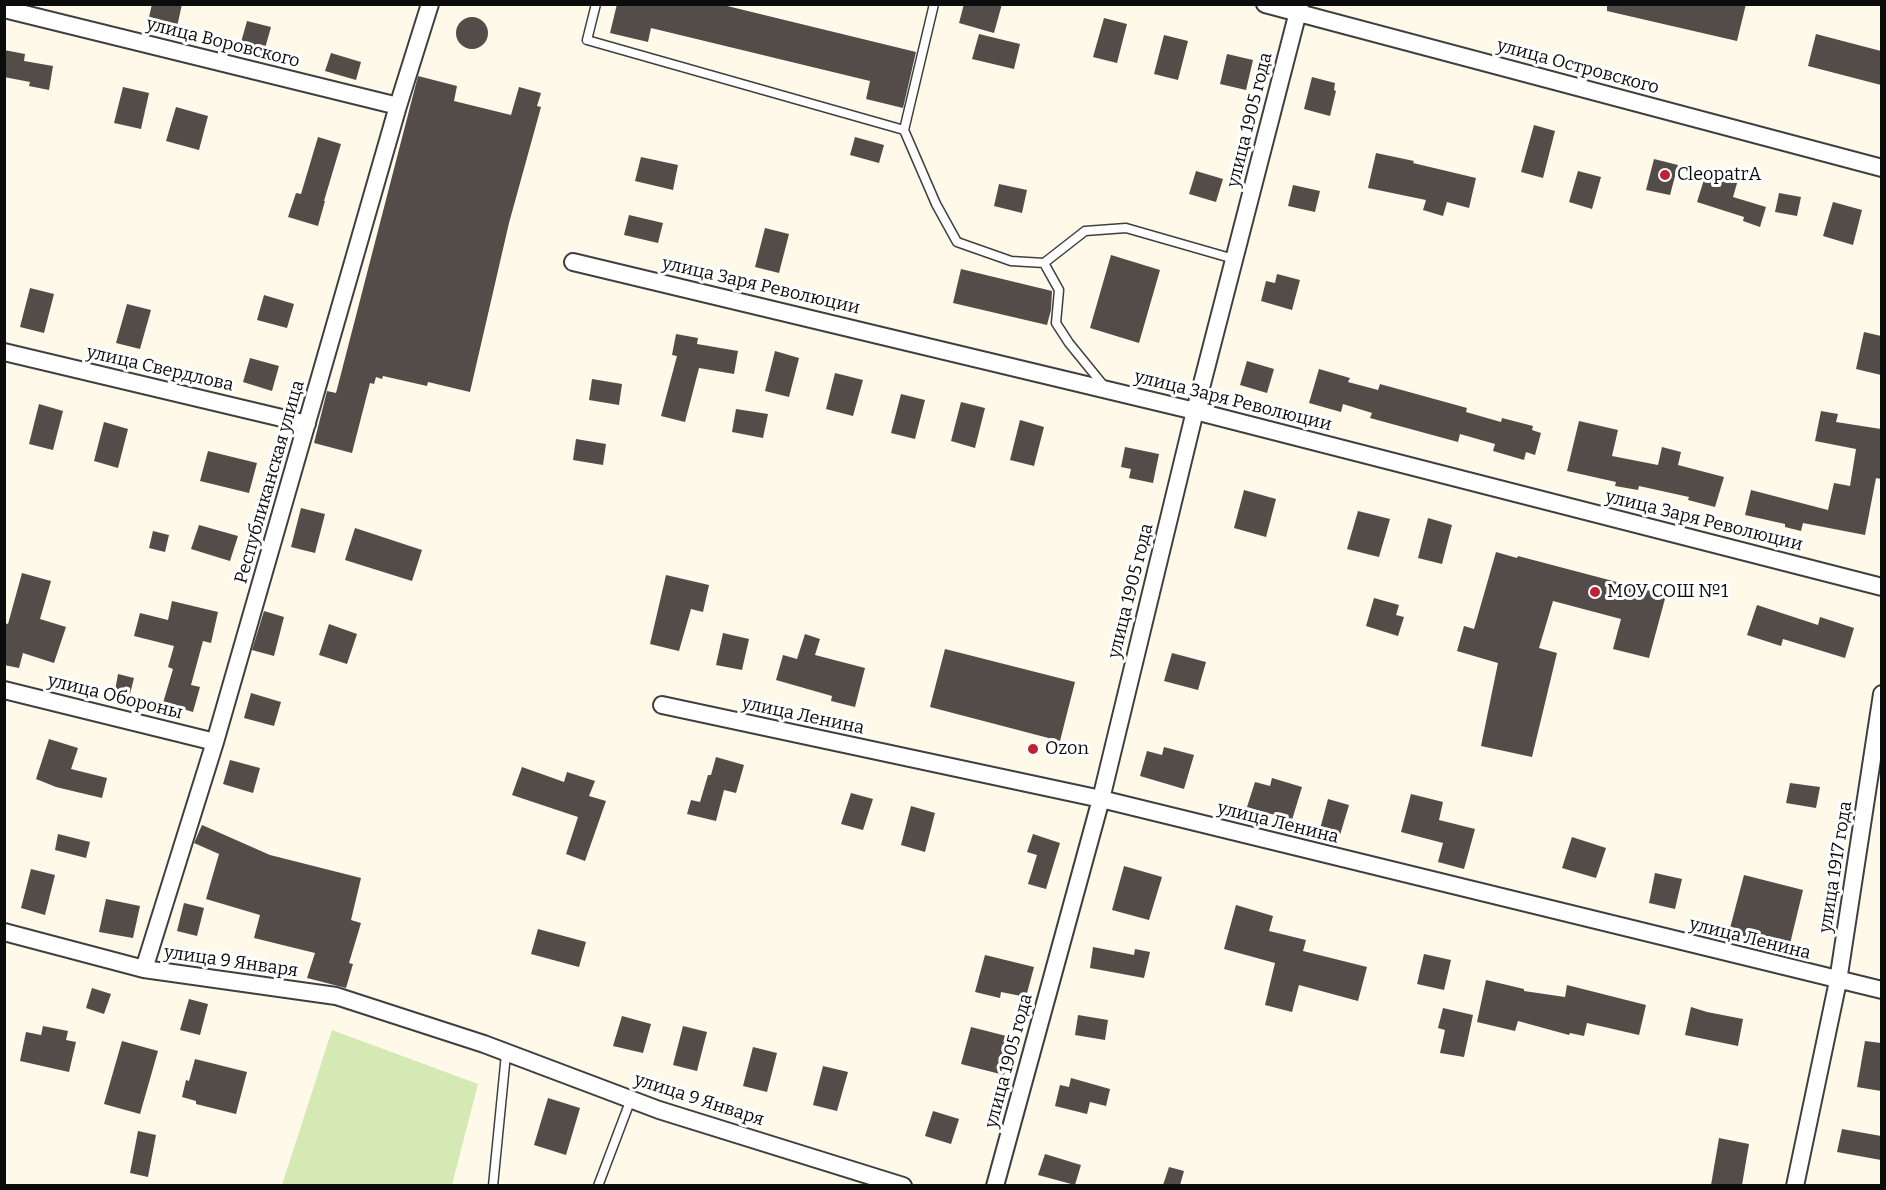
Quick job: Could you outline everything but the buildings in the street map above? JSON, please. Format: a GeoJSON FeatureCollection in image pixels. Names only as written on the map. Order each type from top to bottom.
{"type":"FeatureCollection","features":[{"type":"Feature","properties":{"kind":"street","name":"Республиканская улица"},"geometry":{"type":"LineString","coordinates":[[144,969],[215,742],[398,106],[430,4]]}},
{"type":"Feature","properties":{"kind":"street","name":"улица Островского"},"geometry":{"type":"LineString","coordinates":[[1265,4],[1299,8],[1881,168]]}},
{"type":"Feature","properties":{"kind":"street","name":"улица 1905 года"},"geometry":{"type":"LineString","coordinates":[[995,1185],[1101,799],[1234,259],[1299,8]]}},
{"type":"Feature","properties":{"kind":"street","name":"улица Воровского"},"geometry":{"type":"LineString","coordinates":[[4,9],[398,106]]}},
{"type":"Feature","properties":{"kind":"street","name":"улица Заря Революции"},"geometry":{"type":"LineString","coordinates":[[573,262],[1196,411],[1881,587]]}},
{"type":"Feature","properties":{"kind":"street","name":"улица Свердлова"},"geometry":{"type":"LineString","coordinates":[[4,352],[307,424]]}},
{"type":"Feature","properties":{"kind":"street","name":"улица Обороны"},"geometry":{"type":"LineString","coordinates":[[4,690],[215,742]]}},
{"type":"Feature","properties":{"kind":"street","name":"улица 1917 года"},"geometry":{"type":"LineString","coordinates":[[1795,1185],[1838,981],[1881,694]]}},
{"type":"Feature","properties":{"kind":"street","name":"улица Ленина"},"geometry":{"type":"LineString","coordinates":[[662,705],[1101,799],[1881,990]]}},
{"type":"Feature","properties":{"kind":"street","name":"улица 9 Января"},"geometry":{"type":"LineString","coordinates":[[4,932],[144,969],[336,996],[484,1044],[660,1110],[903,1185]]}},
{"type":"Feature","properties":{"kind":"lane"},"geometry":{"type":"LineString","coordinates":[[596,4],[586,40],[904,130]]}},
{"type":"Feature","properties":{"kind":"lane"},"geometry":{"type":"LineString","coordinates":[[934,4],[904,130],[936,204],[957,242],[1011,261],[1044,263],[1085,231],[1126,228],[1234,259]]}},
{"type":"Feature","properties":{"kind":"lane"},"geometry":{"type":"LineString","coordinates":[[1044,263],[1059,290],[1056,322],[1069,343],[1107,389]]}},
{"type":"Feature","properties":{"kind":"lane"},"geometry":{"type":"LineString","coordinates":[[493,1185],[506,1054]]}},
{"type":"Feature","properties":{"kind":"lane"},"geometry":{"type":"LineString","coordinates":[[598,1185],[631,1099]]}},
{"type":"Feature","properties":{"kind":"green space"},"geometry":{"type":"Polygon","coordinates":[[[332,1030],[478,1084],[452,1185],[282,1185],[332,1030]]]}},
{"type":"Feature","properties":{"kind":"place","name":"CleopatrA"},"geometry":{"type":"Point","coordinates":[1665,175]}},
{"type":"Feature","properties":{"kind":"place","name":"МОУ СОШ №1"},"geometry":{"type":"Point","coordinates":[1595,592]}},
{"type":"Feature","properties":{"kind":"place","name":"Ozon"},"geometry":{"type":"Point","coordinates":[1033,749]}}]}
